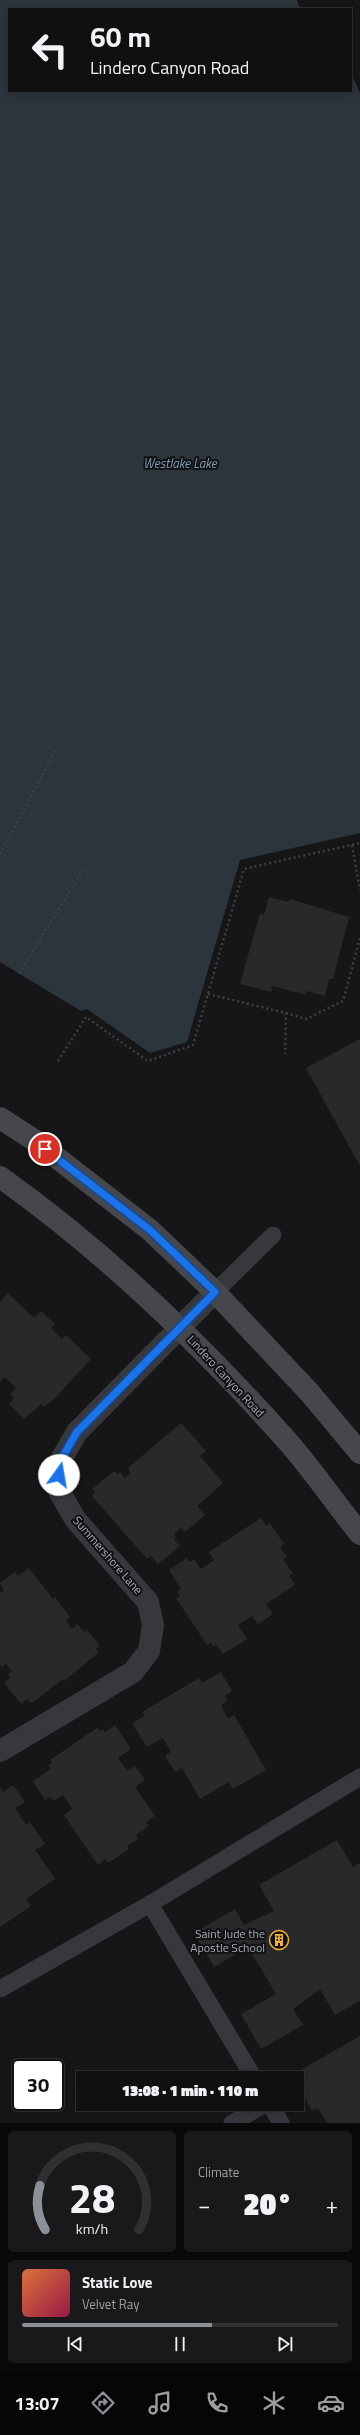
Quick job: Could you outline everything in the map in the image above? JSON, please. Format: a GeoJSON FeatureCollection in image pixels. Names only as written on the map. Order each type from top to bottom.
{"type":"FeatureCollection","features":[{"type":"Feature","properties":{"kind":"street"},"geometry":{"type":"LineString","coordinates":[[0,1118],[34,1140],[150,1230],[215,1292],[309,1392],[360,1453]]}},
{"type":"Feature","properties":{"kind":"street","name":"Lindero Canyon Road"},"geometry":{"type":"LineString","coordinates":[[0,1177],[48,1211],[181,1327],[290,1444],[360,1534]]}},
{"type":"Feature","properties":{"kind":"street","name":"Summershore Lane"},"geometry":{"type":"LineString","coordinates":[[0,1751],[133,1672],[149,1651],[153,1625],[148,1602],[75,1519],[58,1489],[60,1461],[77,1432],[215,1292]]}},
{"type":"Feature","properties":{"kind":"lane"},"geometry":{"type":"LineString","coordinates":[[215,1292],[273,1235]]}},
{"type":"Feature","properties":{"kind":"lane"},"geometry":{"type":"LineString","coordinates":[[0,1989],[150,1904],[360,1777]]}},
{"type":"Feature","properties":{"kind":"lane"},"geometry":{"type":"LineString","coordinates":[[150,1904],[250,2071]]}},
{"type":"Feature","properties":{"kind":"lane"},"geometry":{"type":"LineString","coordinates":[[232,2123],[253,2111]]}},
{"type":"Feature","properties":{"kind":"lane"},"geometry":{"type":"LineString","coordinates":[[274,2111],[281,2123]]}},
{"type":"Feature","properties":{"kind":"path"},"geometry":{"type":"LineString","coordinates":[[0,854],[57,748]]}},
{"type":"Feature","properties":{"kind":"path"},"geometry":{"type":"LineString","coordinates":[[58,1060],[86,1017],[148,1061],[193,1045],[244,869],[360,843]]}},
{"type":"Feature","properties":{"kind":"path"},"geometry":{"type":"LineString","coordinates":[[352,845],[360,890]]}},
{"type":"Feature","properties":{"kind":"path"},"geometry":{"type":"LineString","coordinates":[[19,973],[84,868]]}},
{"type":"Feature","properties":{"kind":"path"},"geometry":{"type":"LineString","coordinates":[[208,994],[286,1012],[306,1019],[343,1001],[360,938]]}},
{"type":"Feature","properties":{"kind":"path"},"geometry":{"type":"LineString","coordinates":[[285,1054],[286,1012]]}},
{"type":"Feature","properties":{"kind":"water","name":"Westlake Lake"},"geometry":{"type":"Polygon","coordinates":[[[0,0],[297,0],[300,8],[8,8],[8,92],[352,92],[352,75],[360,93],[360,833],[240,860],[187,1042],[150,1053],[87,1009],[81,1011],[0,962],[0,0]]]}},
{"type":"Feature","properties":{"kind":"building"},"geometry":{"type":"Polygon","coordinates":[[[269,897],[289,902],[290,899],[349,917],[333,979],[329,979],[325,996],[307,991],[306,995],[273,986],[271,992],[240,984],[260,913],[264,915],[269,897]]]}},
{"type":"Feature","properties":{"kind":"building"},"geometry":{"type":"Polygon","coordinates":[[[360,1039],[360,1166],[306,1068],[360,1039]]]}},
{"type":"Feature","properties":{"kind":"building"},"geometry":{"type":"Polygon","coordinates":[[[8,1293],[34,1318],[41,1311],[55,1324],[51,1328],[62,1339],[66,1335],[91,1359],[55,1398],[44,1407],[41,1404],[24,1419],[9,1404],[14,1398],[10,1394],[16,1388],[5,1377],[0,1382],[0,1302],[8,1293]]]}},
{"type":"Feature","properties":{"kind":"building"},"geometry":{"type":"Polygon","coordinates":[[[181,1423],[206,1451],[200,1456],[223,1483],[197,1506],[205,1515],[185,1532],[181,1528],[174,1534],[176,1537],[174,1539],[180,1546],[158,1564],[151,1556],[147,1559],[92,1496],[95,1493],[92,1489],[114,1471],[117,1474],[120,1472],[125,1478],[131,1473],[128,1468],[181,1423]]]}},
{"type":"Feature","properties":{"kind":"building"},"geometry":{"type":"Polygon","coordinates":[[[261,1518],[266,1526],[270,1523],[284,1544],[280,1547],[287,1557],[283,1559],[293,1574],[289,1576],[295,1585],[266,1604],[273,1614],[258,1624],[252,1616],[238,1625],[247,1639],[223,1654],[216,1644],[213,1647],[211,1643],[207,1645],[176,1598],[180,1596],[177,1592],[181,1589],[169,1570],[187,1558],[190,1562],[194,1559],[201,1569],[214,1560],[209,1552],[261,1518]]]}},
{"type":"Feature","properties":{"kind":"building"},"geometry":{"type":"Polygon","coordinates":[[[29,1568],[53,1599],[55,1597],[70,1617],[66,1621],[72,1629],[77,1624],[84,1632],[87,1630],[100,1646],[96,1649],[99,1652],[64,1681],[63,1679],[32,1703],[27,1699],[21,1704],[4,1683],[10,1677],[8,1674],[12,1671],[6,1664],[2,1667],[0,1664],[0,1593],[4,1590],[0,1583],[15,1572],[18,1576],[29,1568]]]}},
{"type":"Feature","properties":{"kind":"building"},"geometry":{"type":"Polygon","coordinates":[[[221,1672],[232,1691],[225,1696],[228,1701],[221,1705],[228,1718],[234,1715],[266,1770],[233,1789],[229,1782],[200,1799],[182,1768],[175,1772],[165,1756],[171,1752],[163,1738],[147,1747],[132,1723],[145,1716],[142,1712],[199,1678],[202,1683],[221,1672]]]}},
{"type":"Feature","properties":{"kind":"building"},"geometry":{"type":"Polygon","coordinates":[[[115,1725],[131,1749],[118,1758],[127,1771],[135,1766],[145,1780],[135,1787],[155,1816],[146,1822],[149,1826],[136,1835],[138,1839],[127,1846],[129,1849],[108,1863],[105,1859],[98,1865],[64,1815],[72,1809],[63,1795],[53,1801],[50,1797],[45,1800],[33,1781],[51,1769],[49,1765],[52,1763],[50,1760],[97,1728],[100,1731],[103,1729],[105,1732],[115,1725]]]}},
{"type":"Feature","properties":{"kind":"building"},"geometry":{"type":"Polygon","coordinates":[[[13,1785],[25,1802],[15,1808],[26,1825],[30,1822],[45,1844],[35,1850],[55,1879],[26,1899],[31,1906],[0,1927],[0,1787],[3,1792],[13,1785]]]}},
{"type":"Feature","properties":{"kind":"building","name":"Saint Jude the Apostle School"},"geometry":{"type":"Polygon","coordinates":[[[337,1840],[353,1867],[360,1863],[360,2001],[335,2015],[320,1989],[293,2009],[303,2025],[261,2049],[241,2014],[276,1994],[248,1947],[214,1967],[194,1933],[235,1909],[244,1925],[274,1911],[259,1885],[337,1840]]]}},
{"type":"Feature","properties":{"kind":"building"},"geometry":{"type":"Polygon","coordinates":[[[360,2036],[360,2123],[327,2123],[318,2108],[312,2111],[304,2096],[304,2071],[299,2071],[360,2036]]]}},
{"type":"Feature","properties":{"kind":"place","name":"Saint Jude the Apostle School"},"geometry":{"type":"Point","coordinates":[279,1940]}},
{"type":"Feature","properties":{"kind":"route"},"geometry":{"type":"LineString","coordinates":[[45,1149],[150,1230],[215,1292],[77,1432],[60,1461],[59,1475]]}}]}
